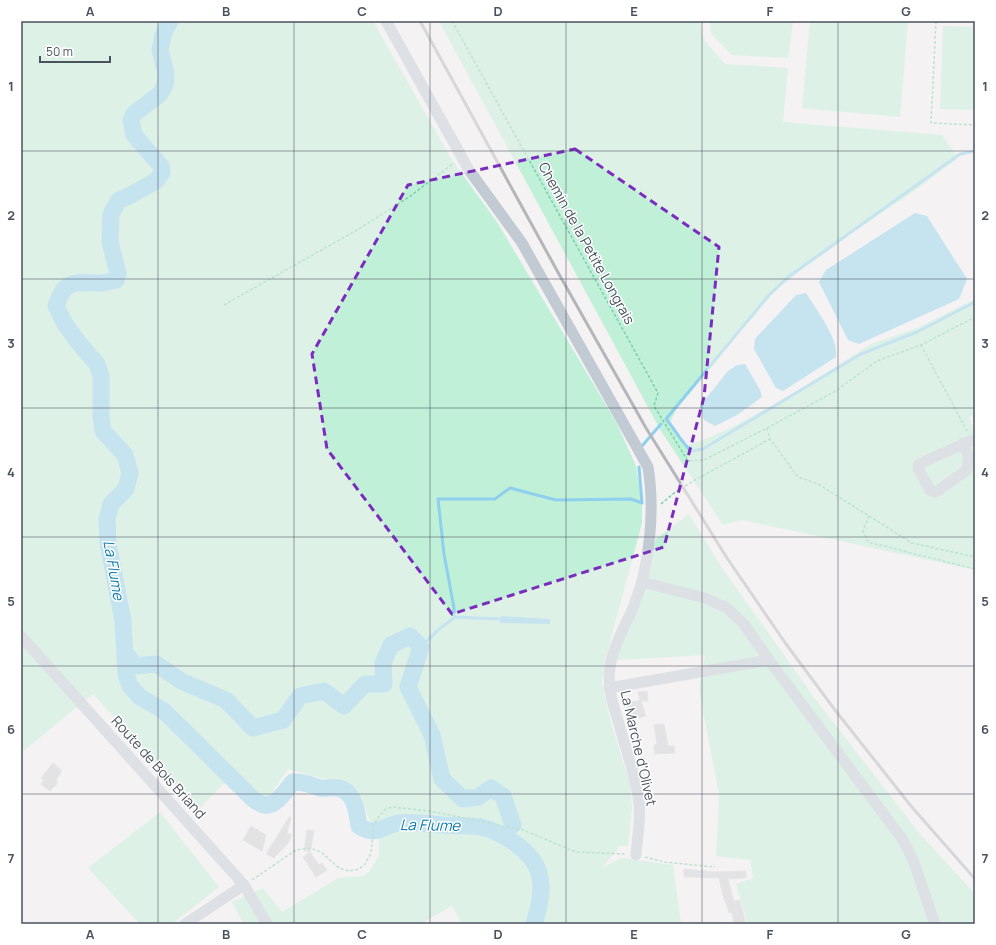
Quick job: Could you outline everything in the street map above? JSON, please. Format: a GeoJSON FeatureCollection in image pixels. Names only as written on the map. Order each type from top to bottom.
{"type":"FeatureCollection","features":[{"type":"Feature","properties":{"kind":"street","name":"La Marche d'Olivet"},"geometry":{"type":"LineString","coordinates":[[386,21],[469,170],[522,243],[648,467],[651,510],[642,582],[616,646],[610,667],[609,688],[639,803],[636,855]]}},
{"type":"Feature","properties":{"kind":"street"},"geometry":{"type":"LineString","coordinates":[[970,442],[968,470],[936,492],[930,490],[919,472],[919,464],[970,442]]}},
{"type":"Feature","properties":{"kind":"street"},"geometry":{"type":"LineString","coordinates":[[642,582],[705,598],[726,608],[744,624],[769,660],[903,840],[913,860],[935,924]]}},
{"type":"Feature","properties":{"kind":"street","name":"Route de Bois Briand"},"geometry":{"type":"LineString","coordinates":[[21,636],[244,885],[267,924]]}},
{"type":"Feature","properties":{"kind":"street"},"geometry":{"type":"LineString","coordinates":[[609,688],[769,660]]}},
{"type":"Feature","properties":{"kind":"street"},"geometry":{"type":"LineString","coordinates":[[185,924],[244,885]]}},
{"type":"Feature","properties":{"kind":"path","name":"Chemin de la Petite Longrais"},"geometry":{"type":"LineString","coordinates":[[452,21],[658,393],[654,406],[688,461],[704,460],[767,428]]}},
{"type":"Feature","properties":{"kind":"path"},"geometry":{"type":"LineString","coordinates":[[936,21],[931,123],[975,125]]}},
{"type":"Feature","properties":{"kind":"path"},"geometry":{"type":"LineString","coordinates":[[224,305],[357,230],[409,197],[462,157]]}},
{"type":"Feature","properties":{"kind":"path"},"geometry":{"type":"LineString","coordinates":[[975,317],[921,345],[877,361],[834,392],[767,428],[770,439],[798,477],[818,484],[912,543],[975,557]]}},
{"type":"Feature","properties":{"kind":"path"},"geometry":{"type":"LineString","coordinates":[[921,345],[970,442]]}},
{"type":"Feature","properties":{"kind":"path"},"geometry":{"type":"LineString","coordinates":[[651,510],[695,480],[770,439]]}},
{"type":"Feature","properties":{"kind":"path"},"geometry":{"type":"LineString","coordinates":[[869,516],[863,531],[868,542],[975,568]]}},
{"type":"Feature","properties":{"kind":"path"},"geometry":{"type":"LineString","coordinates":[[244,885],[296,850],[310,848],[321,852],[339,868],[349,871],[359,869],[365,864],[371,853],[374,825],[381,814],[392,807],[429,811],[523,830],[576,852],[636,855],[665,862],[715,867]]}},
{"type":"Feature","properties":{"kind":"highlighted area"},"geometry":{"type":"Polygon","coordinates":[[[575,149],[719,247],[704,397],[664,547],[452,614],[327,449],[312,354],[408,185],[575,149]]]}},
{"type":"Feature","properties":{"kind":"green space"},"geometry":{"type":"Polygon","coordinates":[[[21,21],[373,21],[452,160],[497,222],[616,422],[636,466],[642,503],[642,523],[605,661],[602,683],[611,723],[630,784],[632,808],[628,846],[620,846],[602,868],[622,858],[673,865],[681,924],[462,924],[452,906],[420,924],[244,924],[232,902],[263,888],[282,912],[338,878],[363,876],[369,872],[379,856],[379,838],[369,819],[361,797],[350,786],[288,769],[266,801],[235,772],[198,810],[93,694],[21,753],[21,21]]]}},
{"type":"Feature","properties":{"kind":"green space"},"geometry":{"type":"Polygon","coordinates":[[[439,21],[700,21],[704,40],[725,64],[788,68],[783,122],[942,135],[958,158],[917,189],[849,235],[804,268],[770,296],[676,410],[670,422],[685,447],[731,428],[792,394],[873,343],[917,328],[975,299],[975,414],[969,418],[975,430],[975,537],[973,549],[975,550],[975,570],[742,520],[723,525],[661,431],[439,21]]]}},
{"type":"Feature","properties":{"kind":"green space"},"geometry":{"type":"Polygon","coordinates":[[[710,21],[793,21],[788,58],[732,55],[711,34],[710,21]]]}},
{"type":"Feature","properties":{"kind":"green space"},"geometry":{"type":"Polygon","coordinates":[[[810,21],[908,21],[900,117],[802,108],[810,21]]]}},
{"type":"Feature","properties":{"kind":"green space"},"geometry":{"type":"Polygon","coordinates":[[[943,26],[975,27],[975,110],[940,109],[943,26]]]}},
{"type":"Feature","properties":{"kind":"green space"},"geometry":{"type":"Polygon","coordinates":[[[689,514],[720,565],[816,700],[920,834],[975,894],[975,924],[748,924],[736,884],[753,878],[750,860],[716,856],[719,794],[699,690],[705,655],[617,660],[656,539],[689,514]]]}},
{"type":"Feature","properties":{"kind":"green space"},"geometry":{"type":"Polygon","coordinates":[[[160,812],[219,887],[172,924],[140,924],[88,868],[160,812]]]}},
{"type":"Feature","properties":{"kind":"water"},"geometry":{"type":"Polygon","coordinates":[[[915,213],[927,216],[967,279],[959,299],[859,344],[848,340],[819,282],[826,270],[915,213]]]}},
{"type":"Feature","properties":{"kind":"water"},"geometry":{"type":"Polygon","coordinates":[[[806,293],[830,333],[836,350],[836,357],[783,391],[776,388],[754,349],[755,339],[796,295],[806,293]]]}},
{"type":"Feature","properties":{"kind":"water"},"geometry":{"type":"Polygon","coordinates":[[[745,364],[760,390],[762,397],[737,415],[715,426],[704,420],[700,406],[728,371],[737,365],[745,364]]]}},
{"type":"Feature","properties":{"kind":"water"},"geometry":{"type":"Polygon","coordinates":[[[501,616],[550,619],[550,624],[500,623],[501,616]]]}},
{"type":"Feature","properties":{"kind":"building"},"geometry":{"type":"Polygon","coordinates":[[[647,691],[648,701],[641,701],[646,716],[631,720],[627,703],[640,700],[638,692],[647,691]]]}},
{"type":"Feature","properties":{"kind":"building"},"geometry":{"type":"Polygon","coordinates":[[[664,724],[668,746],[674,746],[675,753],[655,754],[654,745],[657,744],[654,725],[664,724]]]}},
{"type":"Feature","properties":{"kind":"building"},"geometry":{"type":"Polygon","coordinates":[[[53,763],[62,771],[56,780],[58,783],[50,791],[41,784],[44,780],[41,778],[53,763]]]}},
{"type":"Feature","properties":{"kind":"building"},"geometry":{"type":"Polygon","coordinates":[[[289,817],[291,818],[287,833],[292,835],[288,843],[274,858],[266,854],[289,817]]]}},
{"type":"Feature","properties":{"kind":"building"},"geometry":{"type":"Polygon","coordinates":[[[251,826],[266,835],[262,851],[243,840],[251,826]]]}},
{"type":"Feature","properties":{"kind":"building"},"geometry":{"type":"Polygon","coordinates":[[[307,830],[314,831],[310,852],[304,851],[307,830]]]}},
{"type":"Feature","properties":{"kind":"building"},"geometry":{"type":"Polygon","coordinates":[[[310,852],[319,865],[322,863],[327,870],[316,877],[303,857],[310,852]]]}},
{"type":"Feature","properties":{"kind":"building"},"geometry":{"type":"Polygon","coordinates":[[[684,869],[715,872],[746,871],[746,878],[728,879],[734,901],[740,900],[746,924],[734,924],[732,912],[729,913],[726,902],[725,903],[719,878],[684,877],[684,869]]]}},
{"type":"Feature","properties":{"kind":"waterway","name":"La Flume"},"geometry":{"type":"LineString","coordinates":[[170,21],[163,35],[160,50],[166,74],[165,85],[160,94],[134,114],[131,120],[134,135],[161,166],[162,173],[156,181],[119,200],[111,214],[110,242],[118,274],[116,280],[102,283],[77,283],[67,286],[59,297],[56,306],[65,324],[97,364],[101,376],[101,416],[103,431],[125,455],[130,473],[126,489],[111,504],[107,519],[108,543],[123,621],[126,675],[130,686],[140,697],[164,711],[253,799],[263,805],[268,805],[277,801],[293,782],[301,782],[320,788],[338,788],[344,790],[352,798],[359,826],[370,831],[379,830],[393,824],[414,822],[481,827],[507,838],[524,850],[536,865],[539,873],[541,892],[534,924]]}},
{"type":"Feature","properties":{"kind":"waterway"},"geometry":{"type":"LineString","coordinates":[[975,151],[960,154],[788,277],[769,295],[666,419],[684,444],[691,451],[703,449],[861,354],[917,332],[975,302]]}},
{"type":"Feature","properties":{"kind":"waterway"},"geometry":{"type":"LineString","coordinates":[[642,446],[661,424]]}},
{"type":"Feature","properties":{"kind":"waterway"},"geometry":{"type":"LineString","coordinates":[[421,647],[439,629],[454,618],[454,608],[444,554],[438,499],[495,499],[510,488],[556,500],[631,499],[642,503],[639,467]]}},
{"type":"Feature","properties":{"kind":"waterway"},"geometry":{"type":"LineString","coordinates":[[454,617],[500,619]]}},
{"type":"Feature","properties":{"kind":"waterway"},"geometry":{"type":"LineString","coordinates":[[125,653],[136,666],[156,664],[183,682],[226,700],[253,728],[283,720],[300,696],[324,691],[344,706],[365,684],[384,684],[383,663],[391,645],[410,636],[421,647],[408,687],[432,735],[442,779],[463,799],[478,797],[491,788],[503,796],[513,825]]}},
{"type":"Feature","properties":{"kind":"railway"},"geometry":{"type":"LineString","coordinates":[[420,21],[560,276],[646,428],[727,558],[786,644],[835,710],[911,806],[975,879]]}}]}
